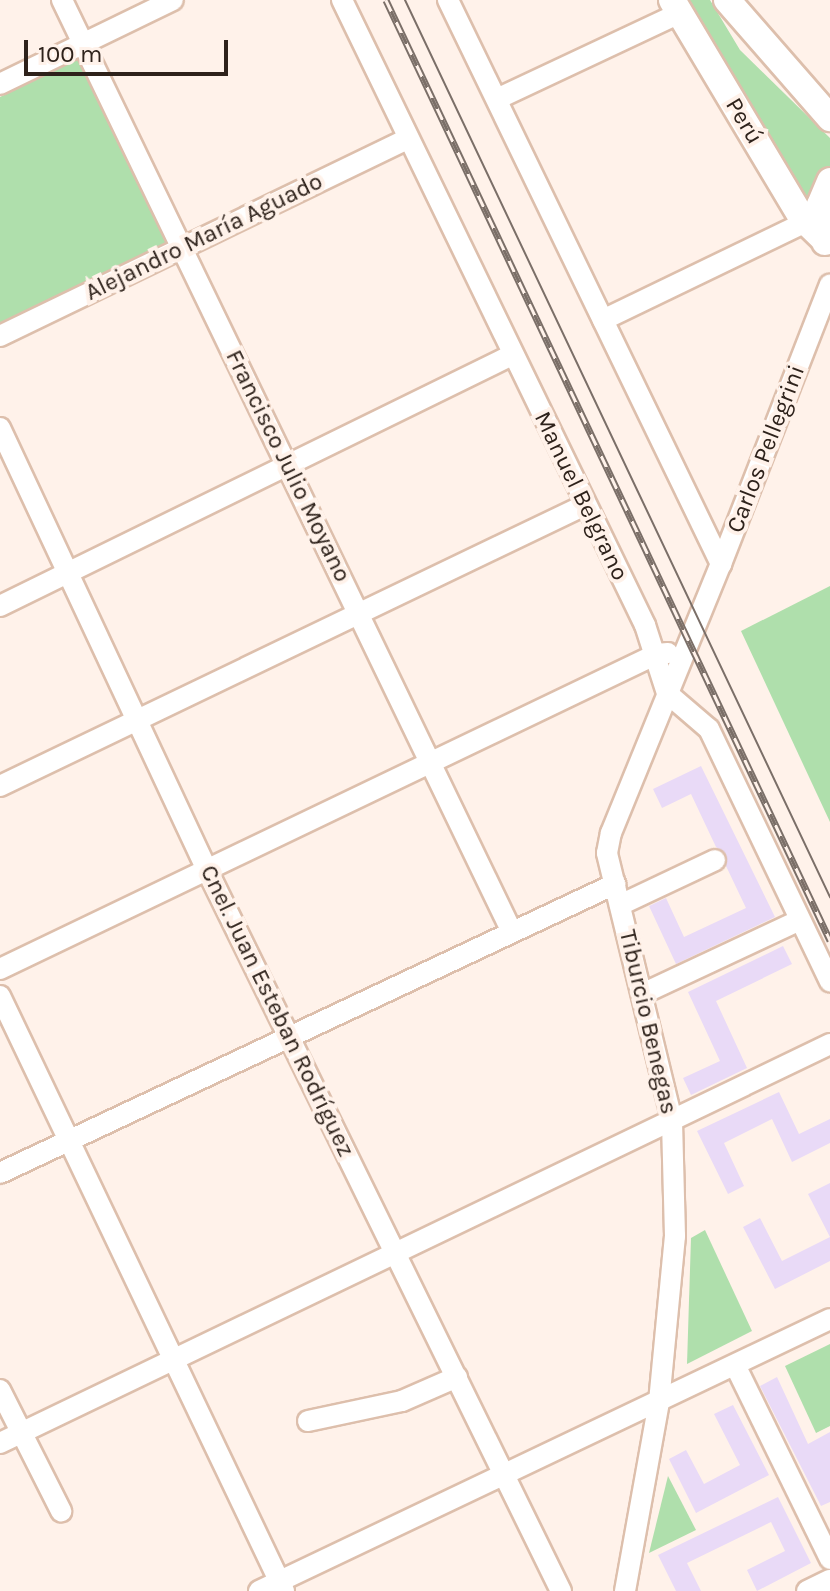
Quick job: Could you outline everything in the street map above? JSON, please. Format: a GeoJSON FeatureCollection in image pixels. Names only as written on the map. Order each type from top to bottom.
{"type":"FeatureCollection","features":[{"type":"Feature","properties":{"kind":"main road"},"geometry":{"type":"LineString","coordinates":[[727,0],[830,118]]}},
{"type":"Feature","properties":{"kind":"main road","name":"Perú"},"geometry":{"type":"LineString","coordinates":[[676,6],[819,237]]}},
{"type":"Feature","properties":{"kind":"main road"},"geometry":{"type":"LineString","coordinates":[[819,237],[820,205],[830,181]]}},
{"type":"Feature","properties":{"kind":"street","name":"Francisco Julio Moyano"},"geometry":{"type":"LineString","coordinates":[[62,0],[512,932]]}},
{"type":"Feature","properties":{"kind":"street"},"geometry":{"type":"LineString","coordinates":[[0,84],[173,0]]}},
{"type":"Feature","properties":{"kind":"street","name":"Manuel Belgrano"},"geometry":{"type":"LineString","coordinates":[[342,0],[657,654],[667,693]]}},
{"type":"Feature","properties":{"kind":"street"},"geometry":{"type":"LineString","coordinates":[[448,0],[721,564]]}},
{"type":"Feature","properties":{"kind":"street"},"geometry":{"type":"LineString","coordinates":[[497,99],[676,6]]}},
{"type":"Feature","properties":{"kind":"street","name":"Alejandro María Aguado"},"geometry":{"type":"LineString","coordinates":[[0,336],[408,139]]}},
{"type":"Feature","properties":{"kind":"street"},"geometry":{"type":"LineString","coordinates":[[603,320],[819,237]]}},
{"type":"Feature","properties":{"kind":"street","name":"Carlos Pellegrini"},"geometry":{"type":"LineString","coordinates":[[701,614],[830,284]]}},
{"type":"Feature","properties":{"kind":"street"},"geometry":{"type":"LineString","coordinates":[[0,606],[512,355]]}},
{"type":"Feature","properties":{"kind":"street","name":"Cnel. Juan Esteban Rodríguez"},"geometry":{"type":"LineString","coordinates":[[0,428],[207,870],[398,1253],[561,1591]]}},
{"type":"Feature","properties":{"kind":"street"},"geometry":{"type":"LineString","coordinates":[[0,786],[585,505]]}},
{"type":"Feature","properties":{"kind":"street","name":"Tiburcio Benegas"},"geometry":{"type":"LineString","coordinates":[[625,1591],[659,1402],[675,1236],[672,1120],[607,853],[611,833],[701,614]]}},
{"type":"Feature","properties":{"kind":"street"},"geometry":{"type":"LineString","coordinates":[[0,969],[657,654],[686,652]]}},
{"type":"Feature","properties":{"kind":"street"},"geometry":{"type":"LineString","coordinates":[[667,693],[709,729],[830,981]]}},
{"type":"Feature","properties":{"kind":"street"},"geometry":{"type":"LineString","coordinates":[[620,905],[715,860]]}},
{"type":"Feature","properties":{"kind":"street"},"geometry":{"type":"LineString","coordinates":[[0,1173],[290,1034],[615,884]]}},
{"type":"Feature","properties":{"kind":"street"},"geometry":{"type":"LineString","coordinates":[[642,994],[800,920]]}},
{"type":"Feature","properties":{"kind":"street"},"geometry":{"type":"LineString","coordinates":[[0,996],[282,1586]]}},
{"type":"Feature","properties":{"kind":"street"},"geometry":{"type":"LineString","coordinates":[[0,1443],[830,1044]]}},
{"type":"Feature","properties":{"kind":"street"},"geometry":{"type":"LineString","coordinates":[[259,1591],[282,1586],[830,1319]]}},
{"type":"Feature","properties":{"kind":"street"},"geometry":{"type":"LineString","coordinates":[[735,1365],[830,1559]]}},
{"type":"Feature","properties":{"kind":"street"},"geometry":{"type":"LineString","coordinates":[[308,1421],[402,1401],[457,1377]]}},
{"type":"Feature","properties":{"kind":"street"},"geometry":{"type":"LineString","coordinates":[[0,1390],[61,1511]]}},
{"type":"Feature","properties":{"kind":"street"},"geometry":{"type":"LineString","coordinates":[[807,1591],[830,1580]]}},
{"type":"Feature","properties":{"kind":"green space"},"geometry":{"type":"Polygon","coordinates":[[[688,0],[710,0],[740,50],[830,138],[830,169],[814,185],[807,201],[688,0]]]}},
{"type":"Feature","properties":{"kind":"green space"},"geometry":{"type":"Polygon","coordinates":[[[82,57],[173,246],[0,330],[0,97],[82,57]]]}},
{"type":"Feature","properties":{"kind":"green space"},"geometry":{"type":"Polygon","coordinates":[[[830,586],[830,822],[741,631],[830,586]]]}},
{"type":"Feature","properties":{"kind":"green space"},"geometry":{"type":"Polygon","coordinates":[[[705,1230],[752,1331],[687,1364],[691,1238],[705,1230]]]}},
{"type":"Feature","properties":{"kind":"green space"},"geometry":{"type":"Polygon","coordinates":[[[830,1344],[830,1426],[816,1433],[785,1366],[830,1344]]]}},
{"type":"Feature","properties":{"kind":"green space"},"geometry":{"type":"Polygon","coordinates":[[[668,1476],[696,1530],[649,1553],[668,1476]]]}},
{"type":"Feature","properties":{"kind":"building"},"geometry":{"type":"Polygon","coordinates":[[[701,766],[775,917],[676,964],[649,906],[666,898],[684,937],[746,908],[726,866],[726,854],[716,847],[691,794],[662,808],[653,789],[701,766]]]}},
{"type":"Feature","properties":{"kind":"building"},"geometry":{"type":"Polygon","coordinates":[[[783,946],[792,964],[716,1001],[747,1068],[691,1095],[683,1078],[720,1061],[688,992],[783,946]]]}},
{"type":"Feature","properties":{"kind":"building"},"geometry":{"type":"Polygon","coordinates":[[[779,1092],[799,1134],[830,1119],[830,1143],[792,1162],[772,1119],[724,1143],[744,1186],[728,1194],[697,1131],[779,1092]]]}},
{"type":"Feature","properties":{"kind":"building"},"geometry":{"type":"Polygon","coordinates":[[[830,1183],[830,1237],[808,1194],[830,1183]]]}},
{"type":"Feature","properties":{"kind":"building"},"geometry":{"type":"Polygon","coordinates":[[[760,1218],[782,1261],[830,1237],[830,1261],[775,1289],[743,1227],[760,1218]]]}},
{"type":"Feature","properties":{"kind":"building"},"geometry":{"type":"Polygon","coordinates":[[[777,1377],[808,1444],[830,1432],[830,1502],[821,1506],[760,1386],[777,1377]]]}},
{"type":"Feature","properties":{"kind":"building"},"geometry":{"type":"Polygon","coordinates":[[[733,1405],[769,1475],[696,1513],[669,1459],[686,1450],[704,1484],[740,1465],[714,1414],[733,1405]]]}},
{"type":"Feature","properties":{"kind":"building"},"geometry":{"type":"Polygon","coordinates":[[[778,1497],[811,1563],[757,1591],[747,1570],[785,1551],[771,1522],[687,1563],[701,1591],[676,1591],[658,1555],[778,1497]]]}},
{"type":"Feature","properties":{"kind":"tram line"},"geometry":{"type":"LineString","coordinates":[[405,0],[830,897]]}},
{"type":"Feature","properties":{"kind":"railway"},"geometry":{"type":"LineString","coordinates":[[386,0],[830,940]]}}]}
